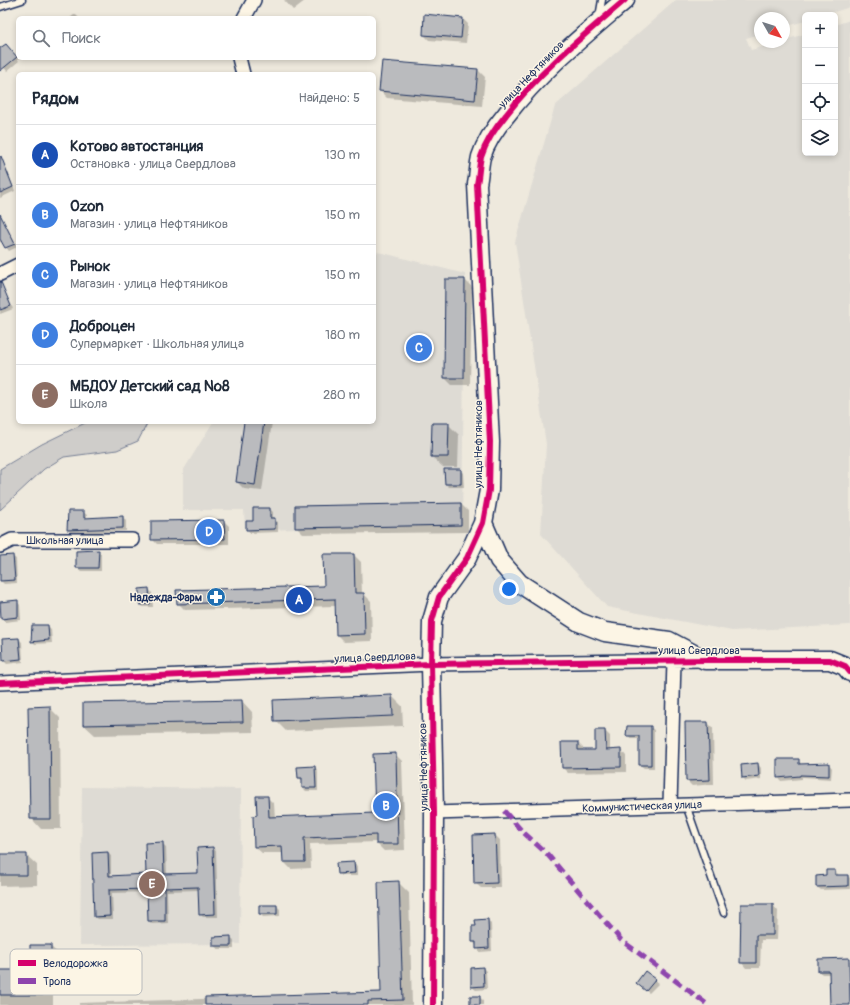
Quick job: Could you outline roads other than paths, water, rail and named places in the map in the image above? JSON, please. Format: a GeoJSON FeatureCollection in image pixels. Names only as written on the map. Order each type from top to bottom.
{"type":"FeatureCollection","features":[{"type":"Feature","properties":{"kind":"street"},"geometry":{"type":"LineString","coordinates":[[245,16],[254,0]]}},
{"type":"Feature","properties":{"kind":"street","name":"улица Нефтяников"},"geometry":{"type":"LineString","coordinates":[[433,1005],[434,813],[431,664],[432,621],[439,597],[467,558],[483,523],[489,490],[490,442],[477,184],[481,157],[494,130],[517,101],[546,69],[625,0]]}},
{"type":"Feature","properties":{"kind":"street"},"geometry":{"type":"LineString","coordinates":[[240,60],[242,72]]}},
{"type":"Feature","properties":{"kind":"street"},"geometry":{"type":"LineString","coordinates":[[0,274],[16,266]]}},
{"type":"Feature","properties":{"kind":"street"},"geometry":{"type":"LineString","coordinates":[[483,523],[499,560],[519,583],[579,622],[605,632],[669,641],[705,660]]}},
{"type":"Feature","properties":{"kind":"street","name":"Школьная улица"},"geometry":{"type":"LineString","coordinates":[[0,546],[12,540],[132,540]]}},
{"type":"Feature","properties":{"kind":"street"},"geometry":{"type":"LineString","coordinates":[[670,806],[674,660]]}},
{"type":"Feature","properties":{"kind":"street","name":"улица Свердлова"},"geometry":{"type":"LineString","coordinates":[[0,683],[431,664],[674,660],[830,660],[848,668]]}},
{"type":"Feature","properties":{"kind":"street","name":"Коммунистическая улица"},"geometry":{"type":"LineString","coordinates":[[434,813],[850,800]]}},
{"type":"Feature","properties":{"kind":"lane"},"geometry":{"type":"LineString","coordinates":[[0,7],[22,0]]}},
{"type":"Feature","properties":{"kind":"lane"},"geometry":{"type":"LineString","coordinates":[[598,23],[602,0]]}},
{"type":"Feature","properties":{"kind":"lane"},"geometry":{"type":"LineString","coordinates":[[686,805],[724,913]]}},
{"type":"Feature","properties":{"kind":"place","name":"Рынок"},"geometry":{"type":"Point","coordinates":[419,348]}},
{"type":"Feature","properties":{"kind":"place","name":"Доброцен"},"geometry":{"type":"Point","coordinates":[209,532]}},
{"type":"Feature","properties":{"kind":"place","name":"Надежда-Фарм"},"geometry":{"type":"Point","coordinates":[216,597]}},
{"type":"Feature","properties":{"kind":"place","name":"Котово автостанция"},"geometry":{"type":"Point","coordinates":[299,600]}},
{"type":"Feature","properties":{"kind":"place","name":"Ozon"},"geometry":{"type":"Point","coordinates":[386,806]}},
{"type":"Feature","properties":{"kind":"place","name":"МБДОУ Детский сад №8"},"geometry":{"type":"Point","coordinates":[152,884]}}]}
